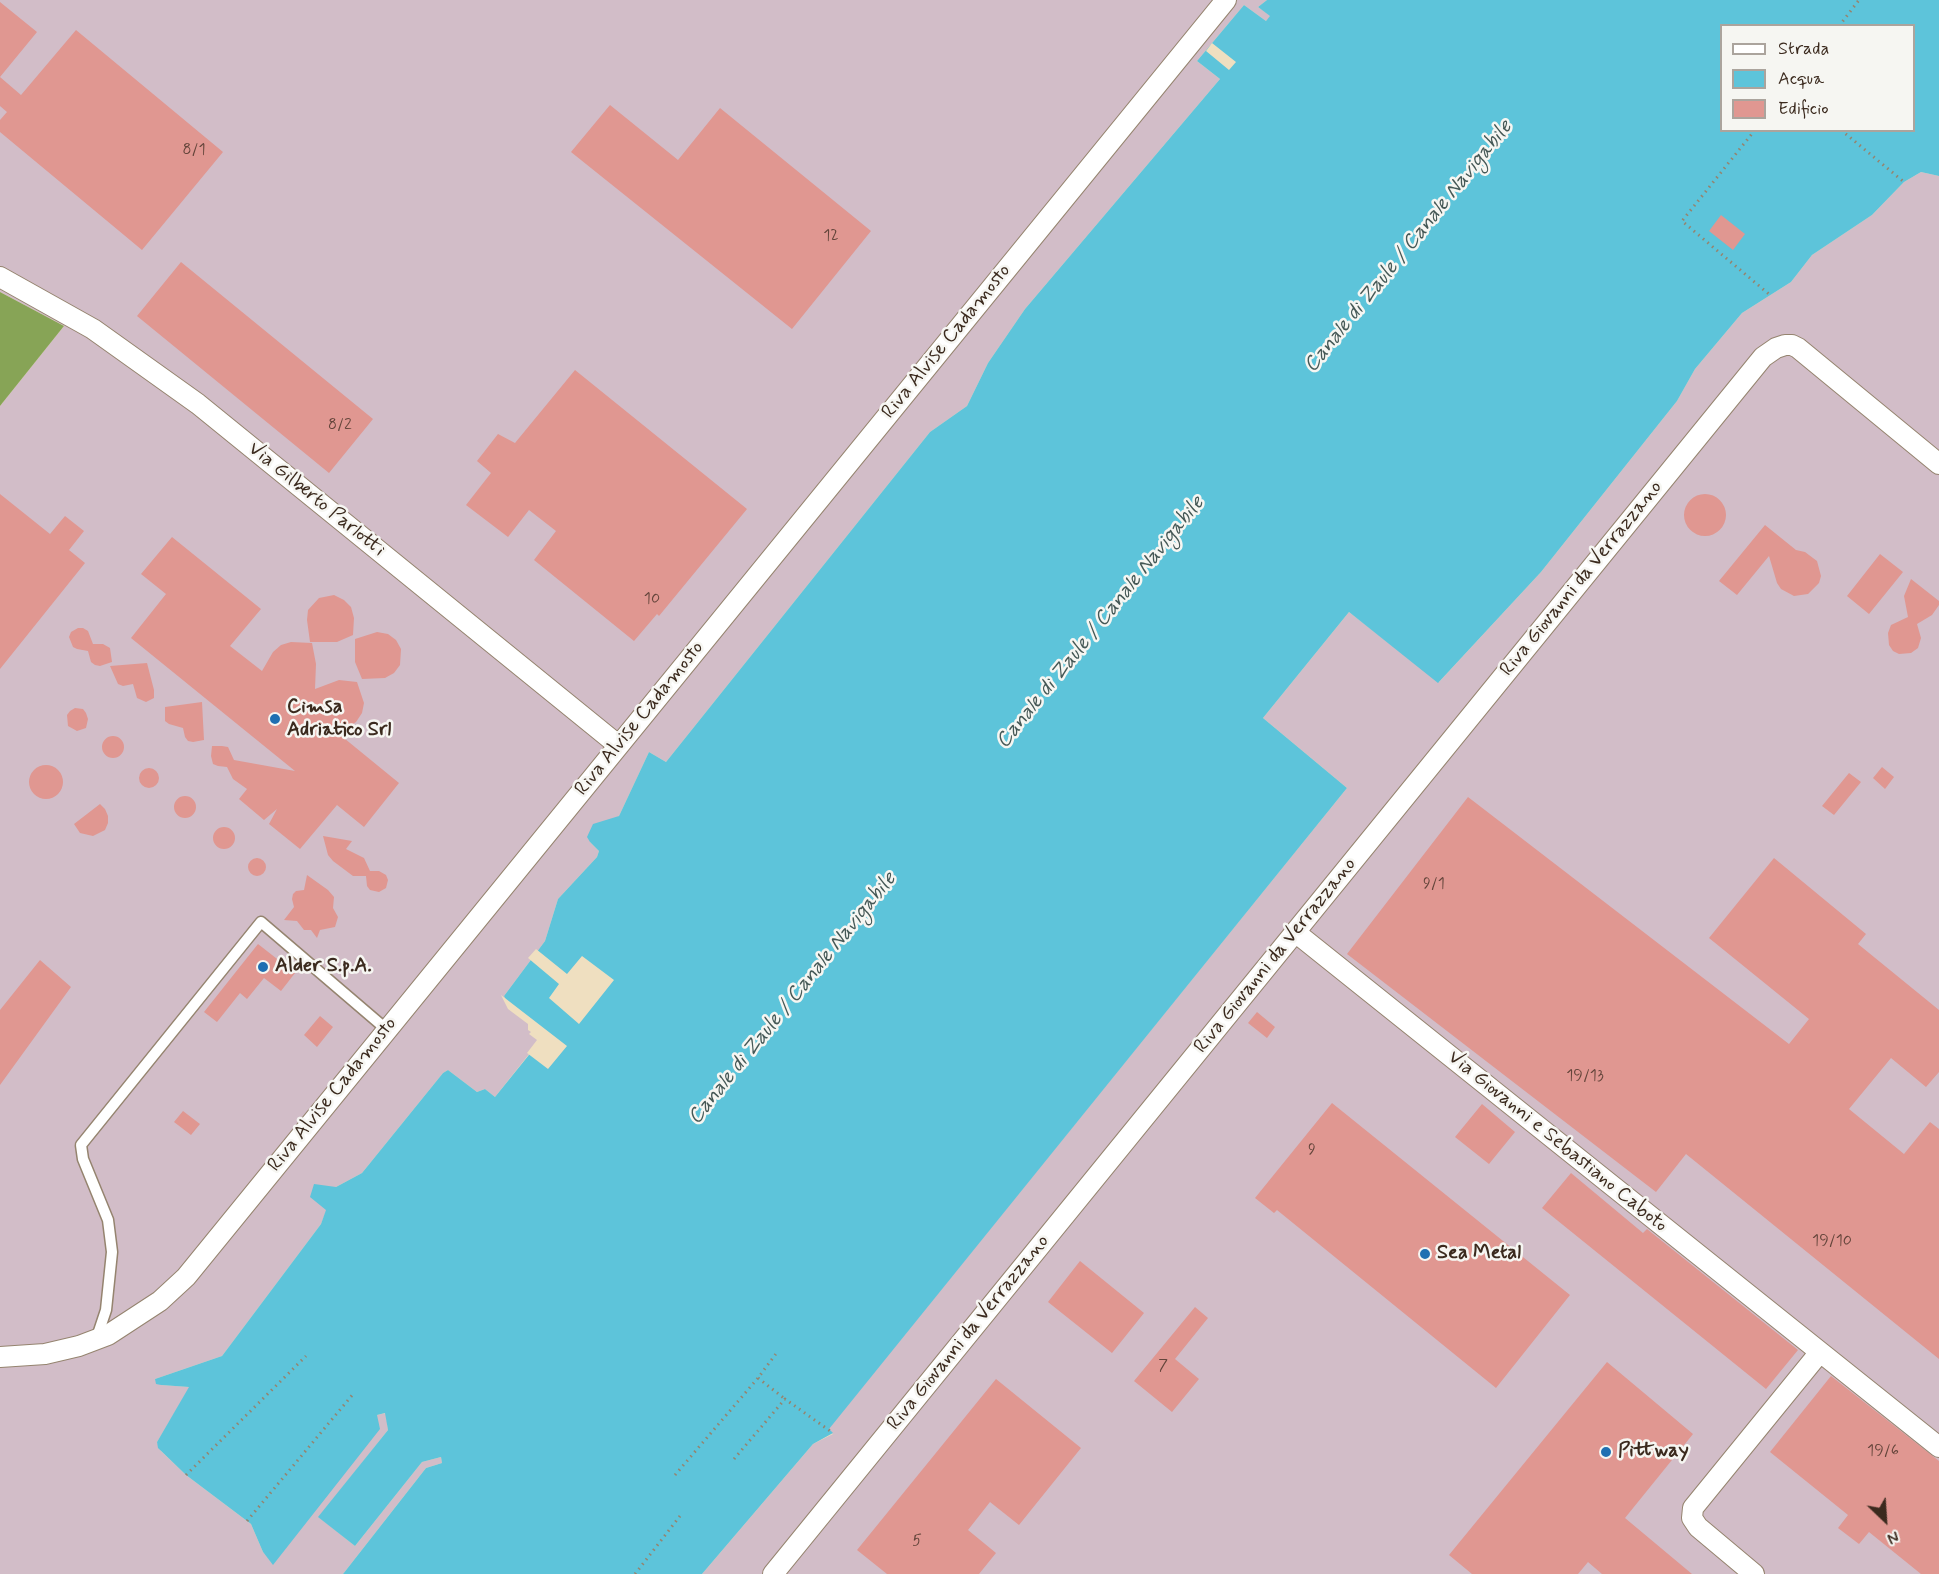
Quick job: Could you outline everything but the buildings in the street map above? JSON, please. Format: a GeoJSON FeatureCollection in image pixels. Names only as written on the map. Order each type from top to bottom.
{"type":"FeatureCollection","features":[{"type":"Feature","properties":{"kind":"street","name":"Riva Alvise Cadamosto"},"geometry":{"type":"LineString","coordinates":[[0,1357],[45,1354],[108,1335],[151,1308],[186,1277],[1226,0]]}},
{"type":"Feature","properties":{"kind":"street","name":"Via Gilberto Parlotti"},"geometry":{"type":"LineString","coordinates":[[0,276],[93,329],[198,404],[618,745]]}},
{"type":"Feature","properties":{"kind":"street","name":"Riva Giovanni da Verrazzano"},"geometry":{"type":"LineString","coordinates":[[772,1574],[1763,357],[1785,345],[1798,348],[1939,464]]}},
{"type":"Feature","properties":{"kind":"street","name":"Via Giovanni e Sebastiano Caboto"},"geometry":{"type":"LineString","coordinates":[[1295,932],[1939,1447]]}},
{"type":"Feature","properties":{"kind":"street"},"geometry":{"type":"LineString","coordinates":[[1754,1574],[1700,1529],[1692,1518],[1695,1504],[1820,1352]]}},
{"type":"Feature","properties":{"kind":"lane"},"geometry":{"type":"LineString","coordinates":[[96,1340],[105,1310],[112,1252],[108,1220],[83,1160],[81,1145],[261,922],[386,1029]]}},
{"type":"Feature","properties":{"kind":"path"},"geometry":{"type":"LineString","coordinates":[[1841,24],[1859,0]]}},
{"type":"Feature","properties":{"kind":"path"},"geometry":{"type":"LineString","coordinates":[[1753,132],[1682,221],[1770,296]]}},
{"type":"Feature","properties":{"kind":"path"},"geometry":{"type":"LineString","coordinates":[[1843,132],[1904,182]]}},
{"type":"Feature","properties":{"kind":"path"},"geometry":{"type":"LineString","coordinates":[[675,1475],[758,1378],[778,1351]]}},
{"type":"Feature","properties":{"kind":"path"},"geometry":{"type":"LineString","coordinates":[[186,1475],[306,1356]]}},
{"type":"Feature","properties":{"kind":"path"},"geometry":{"type":"LineString","coordinates":[[758,1378],[833,1433]]}},
{"type":"Feature","properties":{"kind":"path"},"geometry":{"type":"LineString","coordinates":[[247,1521],[354,1393]]}},
{"type":"Feature","properties":{"kind":"path"},"geometry":{"type":"LineString","coordinates":[[734,1459],[785,1398]]}},
{"type":"Feature","properties":{"kind":"path"},"geometry":{"type":"LineString","coordinates":[[635,1574],[680,1516]]}},
{"type":"Feature","properties":{"kind":"shaded area"},"geometry":{"type":"Polygon","coordinates":[[[0,0],[1267,0],[1258,7],[1271,16],[1266,21],[1244,5],[1197,61],[1220,79],[1025,309],[988,363],[967,406],[930,432],[666,762],[649,752],[619,816],[590,842],[599,851],[597,857],[558,899],[545,941],[504,996],[531,1022],[541,1039],[495,1097],[485,1089],[477,1092],[448,1070],[443,1073],[362,1173],[336,1187],[321,1224],[222,1356],[155,1379],[161,1385],[190,1387],[157,1442],[161,1451],[186,1475],[251,1524],[263,1552],[273,1564],[311,1515],[377,1415],[386,1413],[388,1430],[319,1517],[355,1546],[422,1462],[441,1457],[442,1463],[426,1468],[343,1574],[0,1574],[0,406],[64,326],[0,292],[0,0]]]}},
{"type":"Feature","properties":{"kind":"shaded area"},"geometry":{"type":"Polygon","coordinates":[[[1921,172],[1939,176],[1939,1574],[702,1574],[813,1444],[833,1434],[828,1429],[1347,788],[1263,718],[1349,612],[1439,682],[1541,572],[1677,401],[1695,369],[1742,313],[1791,282],[1812,255],[1872,215],[1904,182],[1921,172]]]}},
{"type":"Feature","properties":{"kind":"green space"},"geometry":{"type":"Polygon","coordinates":[[[0,292],[64,326],[0,406],[0,292]]]}},
{"type":"Feature","properties":{"kind":"water","name":"Canale di Zaule / Canale Navigabile"},"geometry":{"type":"Polygon","coordinates":[[[1267,0],[1939,0],[1939,176],[1921,172],[1904,182],[1872,215],[1812,255],[1791,282],[1742,313],[1695,369],[1677,401],[1541,572],[1438,683],[1349,612],[1263,718],[1347,788],[829,1429],[833,1433],[813,1444],[702,1574],[343,1574],[426,1468],[442,1463],[441,1457],[422,1462],[355,1546],[318,1517],[388,1430],[385,1413],[377,1415],[380,1429],[273,1565],[263,1552],[251,1524],[186,1475],[158,1448],[157,1442],[189,1387],[156,1384],[155,1379],[222,1356],[321,1224],[326,1210],[310,1197],[314,1184],[336,1187],[362,1173],[443,1073],[448,1070],[477,1092],[485,1089],[495,1097],[541,1040],[531,1022],[510,1007],[504,996],[545,941],[558,899],[597,857],[599,851],[587,837],[593,824],[619,816],[649,752],[666,762],[930,432],[967,406],[988,363],[1025,309],[1220,79],[1197,61],[1244,5],[1266,21],[1270,16],[1258,7],[1267,0]]]}},
{"type":"Feature","properties":{"kind":"pier"},"geometry":{"type":"Polygon","coordinates":[[[1212,43],[1236,62],[1229,70],[1206,51],[1212,43]]]}},
{"type":"Feature","properties":{"kind":"pier"},"geometry":{"type":"Polygon","coordinates":[[[536,949],[567,974],[582,956],[614,980],[579,1024],[549,998],[559,984],[528,958],[536,949]]]}},
{"type":"Feature","properties":{"kind":"pier"},"geometry":{"type":"Polygon","coordinates":[[[501,995],[567,1046],[548,1069],[527,1053],[537,1040],[529,1034],[531,1032],[528,1030],[528,1024],[508,1009],[501,995]]]}},
{"type":"Feature","properties":{"kind":"place","name":"Cimsa Adriatico Srl"},"geometry":{"type":"Point","coordinates":[275,719]}},
{"type":"Feature","properties":{"kind":"place","name":"Alder S.p.A."},"geometry":{"type":"Point","coordinates":[263,967]}},
{"type":"Feature","properties":{"kind":"place","name":"Sea Metal"},"geometry":{"type":"Point","coordinates":[1425,1254]}},
{"type":"Feature","properties":{"kind":"place","name":"Pittway"},"geometry":{"type":"Point","coordinates":[1606,1452]}}]}
